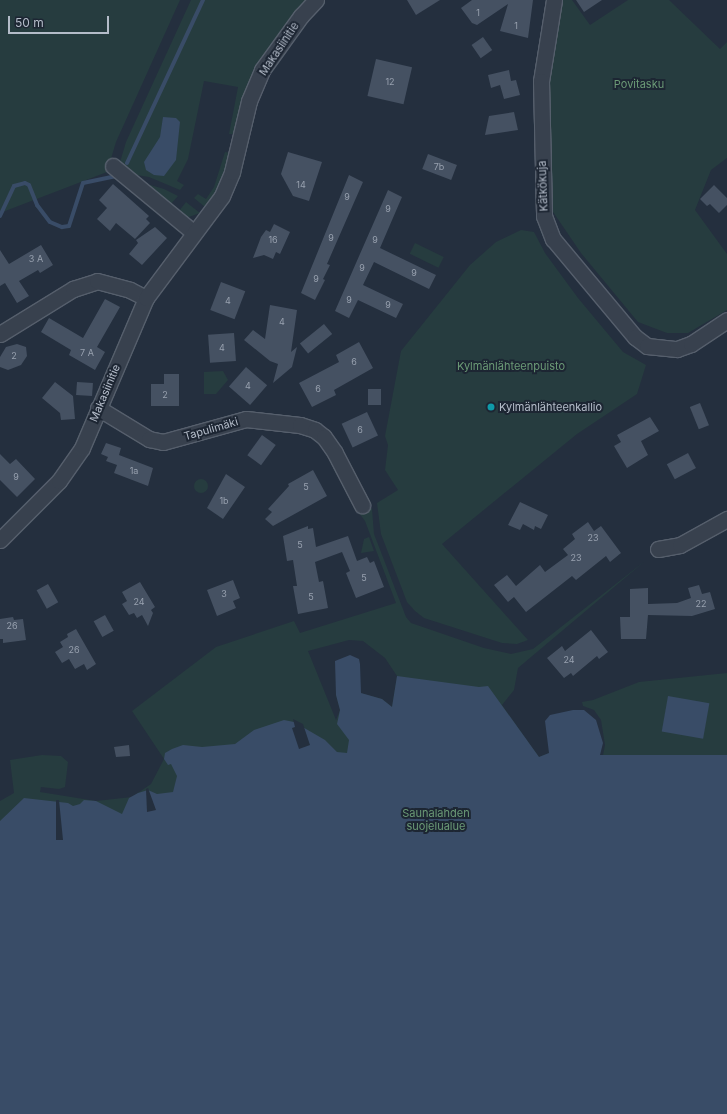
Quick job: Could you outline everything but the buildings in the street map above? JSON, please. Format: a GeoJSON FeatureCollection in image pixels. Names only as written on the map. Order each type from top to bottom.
{"type":"FeatureCollection","features":[{"type":"Feature","properties":{"kind":"street","name":"Makasiinitie"},"geometry":{"type":"LineString","coordinates":[[0,540],[59,481],[82,448],[146,298],[222,196],[232,172],[249,101],[262,70],[301,16],[316,0]]}},
{"type":"Feature","properties":{"kind":"street","name":"Kätkökuja"},"geometry":{"type":"LineString","coordinates":[[554,0],[541,81],[544,216],[552,239],[635,337],[647,346],[661,349],[677,349],[691,344],[727,320]]}},
{"type":"Feature","properties":{"kind":"street"},"geometry":{"type":"LineString","coordinates":[[113,166],[194,232]]}},
{"type":"Feature","properties":{"kind":"street"},"geometry":{"type":"LineString","coordinates":[[0,334],[73,289],[97,281],[130,290],[146,298]]}},
{"type":"Feature","properties":{"kind":"street","name":"Tapulimäki"},"geometry":{"type":"LineString","coordinates":[[98,408],[149,439],[163,442],[246,419],[300,425],[315,430],[324,436],[335,453],[362,505]]}},
{"type":"Feature","properties":{"kind":"street"},"geometry":{"type":"LineString","coordinates":[[658,549],[680,545],[727,519]]}},
{"type":"Feature","properties":{"kind":"green space"},"geometry":{"type":"Polygon","coordinates":[[[0,0],[180,0],[116,142],[107,172],[0,213],[0,0]]]}},
{"type":"Feature","properties":{"kind":"green space"},"geometry":{"type":"Polygon","coordinates":[[[191,0],[307,0],[264,55],[254,71],[235,134],[229,134],[238,87],[204,81],[188,159],[177,181],[184,185],[180,190],[149,177],[131,174],[120,162],[126,142],[191,0]]]}},
{"type":"Feature","properties":{"kind":"green space","name":"Povitasku"},"geometry":{"type":"Polygon","coordinates":[[[562,0],[572,0],[590,25],[628,0],[669,0],[720,49],[727,42],[727,158],[711,170],[695,210],[727,254],[727,310],[688,333],[667,333],[638,322],[581,253],[549,206],[545,86],[562,0]]]}},
{"type":"Feature","properties":{"kind":"green space"},"geometry":{"type":"Polygon","coordinates":[[[225,152],[230,153],[231,157],[219,187],[205,207],[194,198],[198,194],[206,199],[214,187],[225,152]]]}},
{"type":"Feature","properties":{"kind":"green space"},"geometry":{"type":"Polygon","coordinates":[[[147,184],[164,189],[178,196],[170,205],[147,184]]]}},
{"type":"Feature","properties":{"kind":"green space"},"geometry":{"type":"Polygon","coordinates":[[[186,202],[200,213],[186,218],[179,211],[186,202]]]}},
{"type":"Feature","properties":{"kind":"green space","name":"Kylmänlähteenpuisto"},"geometry":{"type":"Polygon","coordinates":[[[521,230],[534,232],[545,253],[578,298],[623,352],[646,365],[637,394],[577,434],[442,544],[528,640],[517,644],[502,643],[424,618],[415,611],[407,602],[381,534],[377,503],[398,490],[385,470],[388,445],[385,436],[401,351],[470,265],[496,242],[521,230]]]}},
{"type":"Feature","properties":{"kind":"green space"},"geometry":{"type":"Polygon","coordinates":[[[415,243],[444,257],[439,268],[410,254],[415,243]]]}},
{"type":"Feature","properties":{"kind":"green space"},"geometry":{"type":"Polygon","coordinates":[[[223,371],[228,380],[216,394],[204,394],[204,372],[223,371]]]}},
{"type":"Feature","properties":{"kind":"green space"},"geometry":{"type":"Polygon","coordinates":[[[201,479],[206,481],[208,486],[206,491],[201,493],[196,491],[194,486],[196,481],[201,479]]]}},
{"type":"Feature","properties":{"kind":"green space","name":"Saunalahden suojelualue"},"geometry":{"type":"Polygon","coordinates":[[[356,504],[360,512],[370,507],[372,509],[374,534],[406,617],[411,623],[484,648],[511,654],[533,649],[645,561],[518,668],[514,690],[502,705],[539,757],[549,753],[603,755],[605,745],[601,720],[594,710],[583,706],[582,702],[593,700],[639,682],[727,673],[727,1013],[0,908],[0,801],[14,793],[10,760],[42,755],[61,756],[68,762],[65,787],[59,789],[41,787],[40,792],[96,801],[132,797],[151,784],[164,759],[132,711],[216,647],[294,621],[300,633],[396,603],[365,521],[353,505],[356,504]],[[349,640],[308,651],[336,720],[340,710],[336,695],[360,693],[382,699],[392,707],[397,676],[385,658],[363,641],[349,640]]]}},
{"type":"Feature","properties":{"kind":"green space"},"geometry":{"type":"Polygon","coordinates":[[[369,537],[374,551],[361,553],[364,539],[369,537]]]}},
{"type":"Feature","properties":{"kind":"water"},"geometry":{"type":"Polygon","coordinates":[[[163,117],[176,118],[180,122],[176,160],[164,176],[154,175],[146,170],[144,162],[160,137],[163,117]]]}},
{"type":"Feature","properties":{"kind":"water"},"geometry":{"type":"Polygon","coordinates":[[[350,655],[359,659],[361,693],[382,699],[392,707],[397,676],[479,687],[488,686],[539,757],[549,753],[545,721],[550,715],[573,710],[584,710],[596,720],[603,743],[600,755],[727,755],[727,1114],[0,1114],[0,821],[24,798],[68,803],[73,806],[80,804],[84,800],[96,801],[122,814],[129,798],[138,793],[148,790],[157,794],[173,792],[177,776],[171,764],[168,765],[164,759],[165,753],[183,745],[202,747],[235,744],[254,730],[284,720],[294,722],[325,740],[337,752],[347,753],[349,740],[337,724],[340,710],[336,695],[335,661],[350,655]]]}},
{"type":"Feature","properties":{"kind":"water"},"geometry":{"type":"Polygon","coordinates":[[[668,696],[709,703],[703,739],[662,731],[668,696]]]}},
{"type":"Feature","properties":{"kind":"pier"},"geometry":{"type":"Polygon","coordinates":[[[293,719],[303,724],[310,745],[299,749],[292,728],[295,727],[293,719]]]}},
{"type":"Feature","properties":{"kind":"pier"},"geometry":{"type":"Polygon","coordinates":[[[148,788],[156,810],[147,812],[146,789],[148,788]]]}},
{"type":"Feature","properties":{"kind":"pier"},"geometry":{"type":"Polygon","coordinates":[[[56,800],[59,800],[63,840],[56,840],[56,800]]]}},
{"type":"Feature","properties":{"kind":"waterway"},"geometry":{"type":"LineString","coordinates":[[127,163],[203,0]]}},
{"type":"Feature","properties":{"kind":"waterway"},"geometry":{"type":"LineString","coordinates":[[0,216],[14,186],[25,183],[29,185],[37,205],[50,222],[62,227],[69,226],[83,183],[116,176]]}},
{"type":"Feature","properties":{"kind":"place","name":"Kylmänlähteenkallio"},"geometry":{"type":"Point","coordinates":[491,407]}}]}
